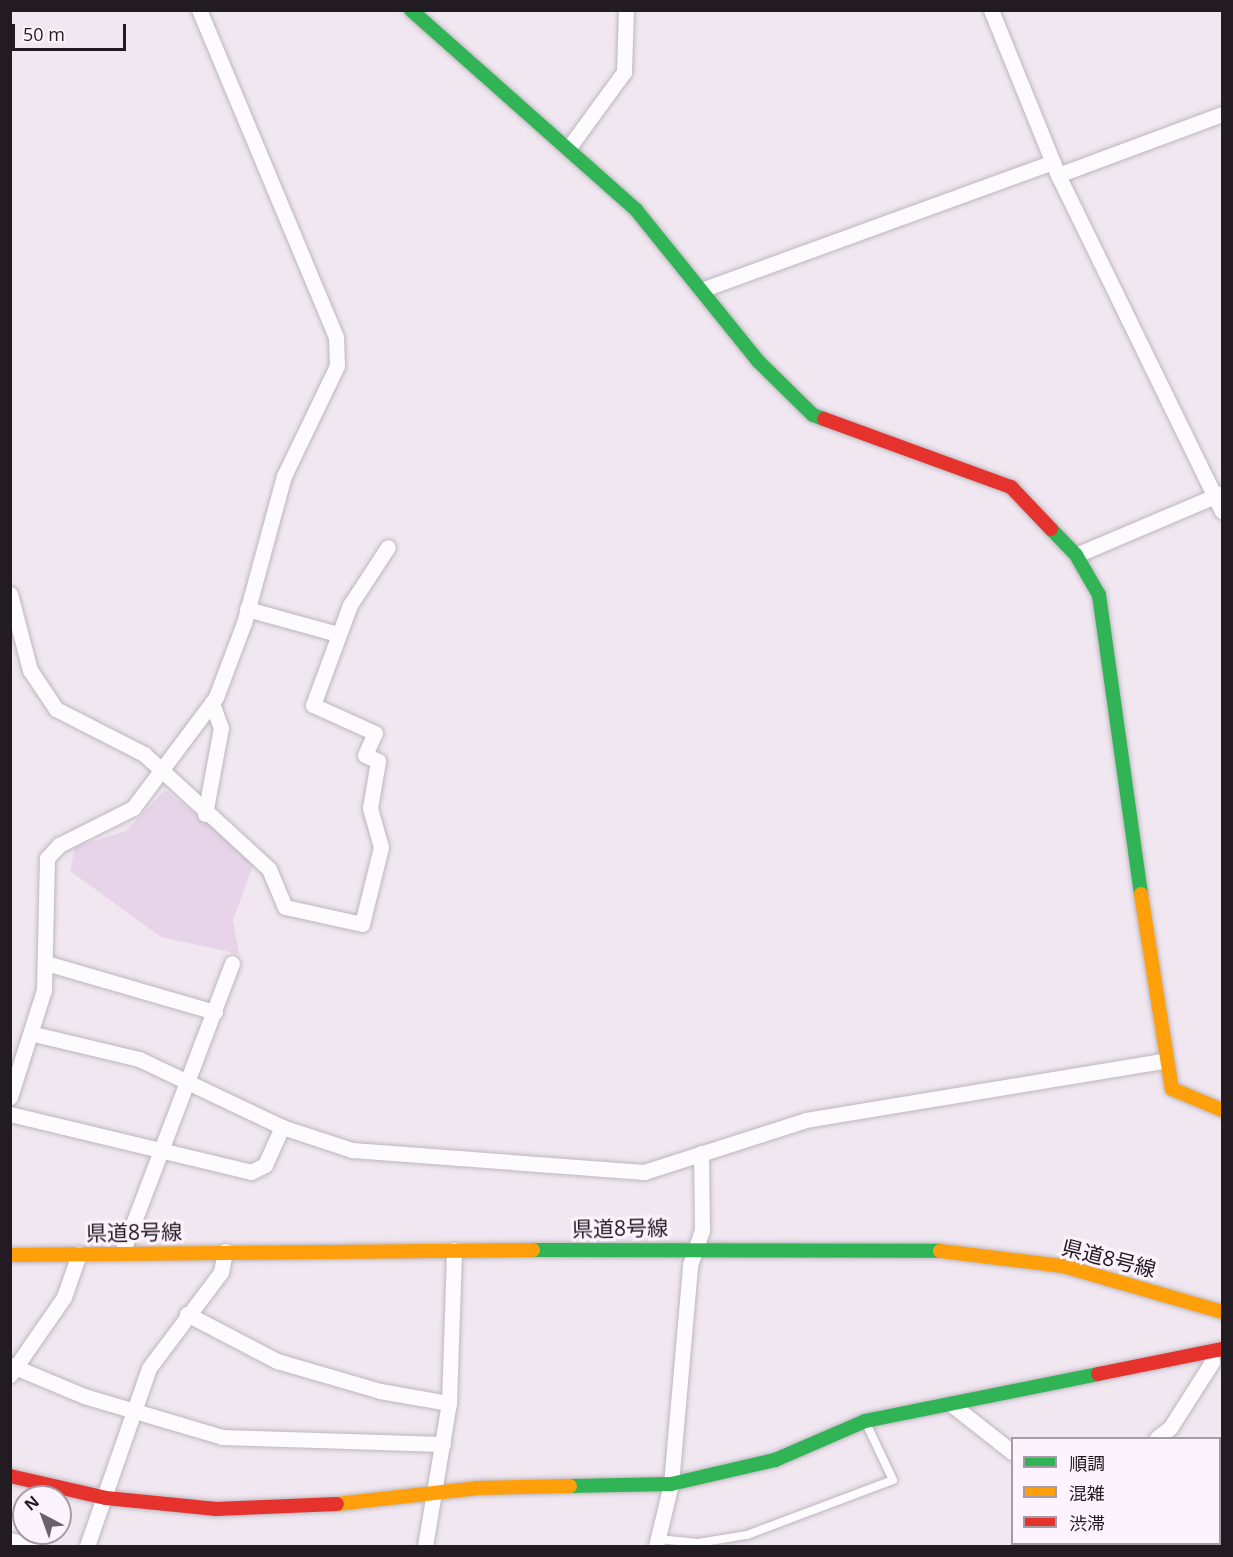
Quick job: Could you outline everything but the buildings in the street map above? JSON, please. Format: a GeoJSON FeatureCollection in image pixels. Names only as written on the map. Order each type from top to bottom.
{"type":"FeatureCollection","features":[{"type":"Feature","properties":{"kind":"street"},"geometry":{"type":"LineString","coordinates":[[10,1097],[34,1034],[46,963],[43,880],[50,854],[127,814],[161,775],[212,703],[247,609],[284,476],[333,377],[338,347],[199,10]]}},
{"type":"Feature","properties":{"kind":"street"},"geometry":{"type":"LineString","coordinates":[[411,10],[570,146],[638,211],[704,289],[758,361],[813,415],[1011,487],[1076,555],[1099,595],[1164,1061],[1172,1089],[1222,1110]]}},
{"type":"Feature","properties":{"kind":"street"},"geometry":{"type":"LineString","coordinates":[[570,146],[624,72],[626,10]]}},
{"type":"Feature","properties":{"kind":"street"},"geometry":{"type":"LineString","coordinates":[[991,10],[1055,168],[1220,495],[1222,511]]}},
{"type":"Feature","properties":{"kind":"street"},"geometry":{"type":"LineString","coordinates":[[704,289],[1055,168],[1222,114]]}},
{"type":"Feature","properties":{"kind":"street"},"geometry":{"type":"LineString","coordinates":[[1076,555],[1220,495]]}},
{"type":"Feature","properties":{"kind":"street"},"geometry":{"type":"LineString","coordinates":[[10,594],[30,670],[51,703],[69,719],[139,751],[161,775],[269,869],[285,907],[362,924],[381,847],[370,808],[378,761],[365,755],[375,732],[313,705],[338,634],[358,588],[388,547]]}},
{"type":"Feature","properties":{"kind":"street"},"geometry":{"type":"LineString","coordinates":[[247,609],[338,634]]}},
{"type":"Feature","properties":{"kind":"street"},"geometry":{"type":"LineString","coordinates":[[205,814],[221,728],[212,703]]}},
{"type":"Feature","properties":{"kind":"street"},"geometry":{"type":"LineString","coordinates":[[46,963],[215,1011]]}},
{"type":"Feature","properties":{"kind":"street"},"geometry":{"type":"LineString","coordinates":[[123,1253],[191,1080],[232,963]]}},
{"type":"Feature","properties":{"kind":"street"},"geometry":{"type":"LineString","coordinates":[[34,1034],[121,1053],[191,1080],[282,1128],[352,1150],[644,1172],[806,1120],[1164,1061]]}},
{"type":"Feature","properties":{"kind":"street"},"geometry":{"type":"LineString","coordinates":[[10,1114],[256,1172],[282,1128]]}},
{"type":"Feature","properties":{"kind":"street"},"geometry":{"type":"LineString","coordinates":[[657,1543],[671,1484],[693,1248],[702,1231],[701,1154]]}},
{"type":"Feature","properties":{"kind":"street","name":"県道8号線"},"geometry":{"type":"LineString","coordinates":[[10,1255],[693,1248],[963,1252],[1063,1266],[1222,1312]]}},
{"type":"Feature","properties":{"kind":"street"},"geometry":{"type":"LineString","coordinates":[[425,1546],[449,1403],[454,1250]]}},
{"type":"Feature","properties":{"kind":"street"},"geometry":{"type":"LineString","coordinates":[[87,1546],[106,1498],[133,1412],[160,1346],[221,1272],[225,1251]]}},
{"type":"Feature","properties":{"kind":"street"},"geometry":{"type":"LineString","coordinates":[[80,1254],[64,1297],[12,1369],[133,1412],[222,1437],[442,1444]]}},
{"type":"Feature","properties":{"kind":"street"},"geometry":{"type":"LineString","coordinates":[[186,1314],[277,1361],[380,1391],[449,1403]]}},
{"type":"Feature","properties":{"kind":"street"},"geometry":{"type":"LineString","coordinates":[[10,1476],[106,1498],[216,1509],[435,1495],[478,1488],[671,1484],[775,1460],[866,1421],[1216,1350],[1212,1362],[1158,1437]]}},
{"type":"Feature","properties":{"kind":"street"},"geometry":{"type":"LineString","coordinates":[[951,1404],[1011,1451]]}},
{"type":"Feature","properties":{"kind":"street"},"geometry":{"type":"LineString","coordinates":[[10,1540],[32,1546]]}},
{"type":"Feature","properties":{"kind":"lane"},"geometry":{"type":"LineString","coordinates":[[657,1543],[698,1543],[747,1535],[893,1480],[866,1421]]}},
{"type":"Feature","properties":{"kind":"shaded area"},"geometry":{"type":"Polygon","coordinates":[[[165,790],[255,860],[233,920],[239,954],[161,937],[70,871],[75,847],[126,831],[165,790]]]}},
{"type":"Feature","properties":{"kind":"traffic: fast"},"geometry":{"type":"LineString","coordinates":[[411,10],[637,211],[758,361],[813,415],[824,419]]}},
{"type":"Feature","properties":{"kind":"traffic: fast"},"geometry":{"type":"LineString","coordinates":[[1051,529],[1076,555],[1099,595],[1141,894]]}},
{"type":"Feature","properties":{"kind":"traffic: fast"},"geometry":{"type":"LineString","coordinates":[[533,1250],[940,1251]]}},
{"type":"Feature","properties":{"kind":"traffic: fast"},"geometry":{"type":"LineString","coordinates":[[570,1486],[671,1484],[775,1460],[865,1421],[1098,1374]]}},
{"type":"Feature","properties":{"kind":"traffic: slow"},"geometry":{"type":"LineString","coordinates":[[1141,894],[1172,1089],[1222,1110]]}},
{"type":"Feature","properties":{"kind":"traffic: slow"},"geometry":{"type":"LineString","coordinates":[[10,1255],[533,1250]]}},
{"type":"Feature","properties":{"kind":"traffic: slow"},"geometry":{"type":"LineString","coordinates":[[940,1251],[1063,1266],[1222,1312]]}},
{"type":"Feature","properties":{"kind":"traffic: slow"},"geometry":{"type":"LineString","coordinates":[[337,1504],[478,1488],[570,1486]]}},
{"type":"Feature","properties":{"kind":"traffic: jam"},"geometry":{"type":"LineString","coordinates":[[824,419],[1011,487],[1051,529]]}},
{"type":"Feature","properties":{"kind":"traffic: jam"},"geometry":{"type":"LineString","coordinates":[[1098,1374],[1222,1349]]}},
{"type":"Feature","properties":{"kind":"traffic: jam"},"geometry":{"type":"LineString","coordinates":[[10,1476],[106,1498],[216,1509],[337,1504]]}}]}
